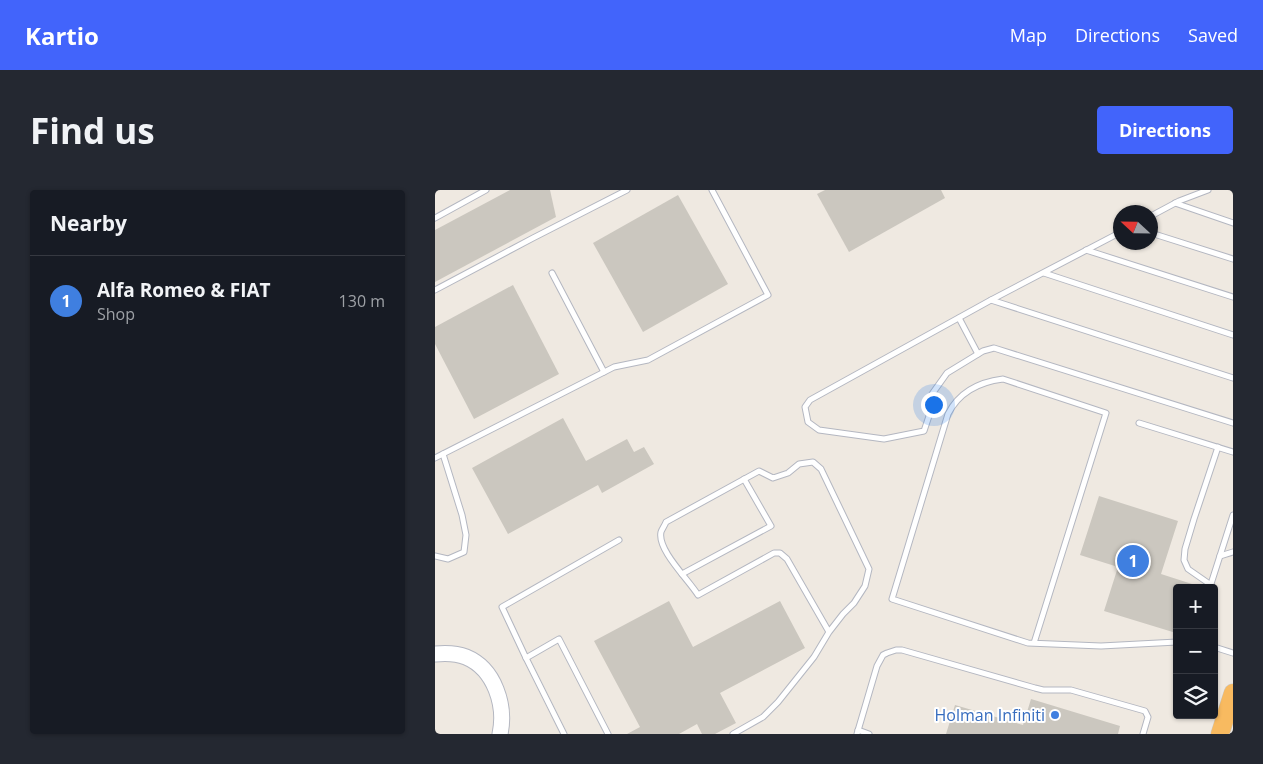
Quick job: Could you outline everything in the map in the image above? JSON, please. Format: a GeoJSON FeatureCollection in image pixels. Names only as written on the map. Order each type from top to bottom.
{"type":"FeatureCollection","features":[{"type":"Feature","properties":{"kind":"highway"},"geometry":{"type":"LineString","coordinates":[[1220,734],[1233,693]]}},
{"type":"Feature","properties":{"kind":"main road"},"geometry":{"type":"LineString","coordinates":[[435,654],[456,654],[466,657],[474,661],[488,675],[501,706],[500,734]]}},
{"type":"Feature","properties":{"kind":"lane"},"geometry":{"type":"LineString","coordinates":[[435,218],[486,190]]}},
{"type":"Feature","properties":{"kind":"lane"},"geometry":{"type":"LineString","coordinates":[[435,290],[627,190]]}},
{"type":"Feature","properties":{"kind":"lane"},"geometry":{"type":"LineString","coordinates":[[435,458],[614,367],[647,360],[768,295],[712,190]]}},
{"type":"Feature","properties":{"kind":"lane"},"geometry":{"type":"LineString","coordinates":[[1158,212],[1208,190]]}},
{"type":"Feature","properties":{"kind":"lane"},"geometry":{"type":"LineString","coordinates":[[1175,204],[1233,223]]}},
{"type":"Feature","properties":{"kind":"lane"},"geometry":{"type":"LineString","coordinates":[[1158,235],[1233,259]]}},
{"type":"Feature","properties":{"kind":"lane"},"geometry":{"type":"LineString","coordinates":[[1113,236],[991,300],[810,400],[805,407],[808,422],[819,430],[884,439],[924,431],[929,416],[932,394],[947,373],[983,351],[994,348],[1233,423]]}},
{"type":"Feature","properties":{"kind":"lane"},"geometry":{"type":"LineString","coordinates":[[1086,250],[1233,297]]}},
{"type":"Feature","properties":{"kind":"lane"},"geometry":{"type":"LineString","coordinates":[[1043,272],[1233,335]]}},
{"type":"Feature","properties":{"kind":"lane"},"geometry":{"type":"LineString","coordinates":[[552,273],[604,372]]}},
{"type":"Feature","properties":{"kind":"lane"},"geometry":{"type":"LineString","coordinates":[[991,300],[1233,378]]}},
{"type":"Feature","properties":{"kind":"lane"},"geometry":{"type":"LineString","coordinates":[[959,318],[978,354]]}},
{"type":"Feature","properties":{"kind":"lane"},"geometry":{"type":"LineString","coordinates":[[1034,643],[1106,413],[1003,379],[990,381],[971,388],[959,397],[951,407],[892,599],[1022,641],[1034,643],[1101,646],[1173,642]]}},
{"type":"Feature","properties":{"kind":"lane"},"geometry":{"type":"LineString","coordinates":[[1139,423],[1233,452]]}},
{"type":"Feature","properties":{"kind":"lane"},"geometry":{"type":"LineString","coordinates":[[1207,584],[1188,569],[1184,560],[1185,549],[1194,519],[1218,447]]}},
{"type":"Feature","properties":{"kind":"lane"},"geometry":{"type":"LineString","coordinates":[[435,556],[448,559],[464,552],[466,535],[443,454]]}},
{"type":"Feature","properties":{"kind":"lane"},"geometry":{"type":"LineString","coordinates":[[733,734],[763,717],[778,702],[814,657],[829,632],[843,614],[855,603],[865,586],[869,569],[821,469],[813,462],[799,464],[788,473],[773,478],[759,471],[666,522],[661,532],[662,545],[698,595],[773,553],[780,553],[787,559],[829,632]]}},
{"type":"Feature","properties":{"kind":"lane"},"geometry":{"type":"LineString","coordinates":[[682,574],[771,526],[744,479]]}},
{"type":"Feature","properties":{"kind":"lane"},"geometry":{"type":"LineString","coordinates":[[1211,584],[1233,515]]}},
{"type":"Feature","properties":{"kind":"lane"},"geometry":{"type":"LineString","coordinates":[[564,734],[501,607],[619,540]]}},
{"type":"Feature","properties":{"kind":"lane"},"geometry":{"type":"LineString","coordinates":[[1220,556],[1233,552]]}},
{"type":"Feature","properties":{"kind":"lane"},"geometry":{"type":"LineString","coordinates":[[526,658],[559,639],[608,734]]}},
{"type":"Feature","properties":{"kind":"lane"},"geometry":{"type":"LineString","coordinates":[[1218,648],[1233,653]]}},
{"type":"Feature","properties":{"kind":"lane"},"geometry":{"type":"LineString","coordinates":[[869,734],[857,732],[877,666],[883,655],[896,650],[902,650],[1043,690],[1071,690],[1145,711],[1148,717],[1143,734]]}},
{"type":"Feature","properties":{"kind":"building"},"geometry":{"type":"Polygon","coordinates":[[[510,190],[550,190],[556,217],[435,282],[435,230],[510,190]]]}},
{"type":"Feature","properties":{"kind":"building"},"geometry":{"type":"Polygon","coordinates":[[[825,190],[941,190],[945,198],[849,252],[817,194],[825,190]]]}},
{"type":"Feature","properties":{"kind":"building"},"geometry":{"type":"Polygon","coordinates":[[[678,195],[728,284],[643,332],[593,243],[678,195]]]}},
{"type":"Feature","properties":{"kind":"building"},"geometry":{"type":"Polygon","coordinates":[[[513,285],[559,374],[474,419],[435,344],[435,327],[513,285]]]}},
{"type":"Feature","properties":{"kind":"building"},"geometry":{"type":"Polygon","coordinates":[[[563,418],[586,461],[627,439],[634,452],[644,447],[654,464],[602,493],[598,485],[508,534],[472,468],[563,418]]]}},
{"type":"Feature","properties":{"kind":"building"},"geometry":{"type":"Polygon","coordinates":[[[1099,496],[1178,521],[1161,574],[1192,584],[1173,584],[1173,632],[1104,611],[1118,567],[1080,555],[1099,496]]]}},
{"type":"Feature","properties":{"kind":"building"},"geometry":{"type":"Polygon","coordinates":[[[669,601],[693,647],[780,601],[805,648],[720,693],[736,723],[715,734],[702,734],[697,724],[679,734],[627,734],[640,727],[594,641],[669,601]]]}},
{"type":"Feature","properties":{"kind":"building","name":"Holman Infiniti"},"geometry":{"type":"Polygon","coordinates":[[[1031,699],[1120,726],[1118,734],[946,734],[955,705],[1023,725],[1031,699]]]}},
{"type":"Feature","properties":{"kind":"place","name":"Alfa Romeo & FIAT"},"geometry":{"type":"Point","coordinates":[1133,561]}},
{"type":"Feature","properties":{"kind":"place","name":"Holman Infiniti"},"geometry":{"type":"Point","coordinates":[1055,715]}}]}
